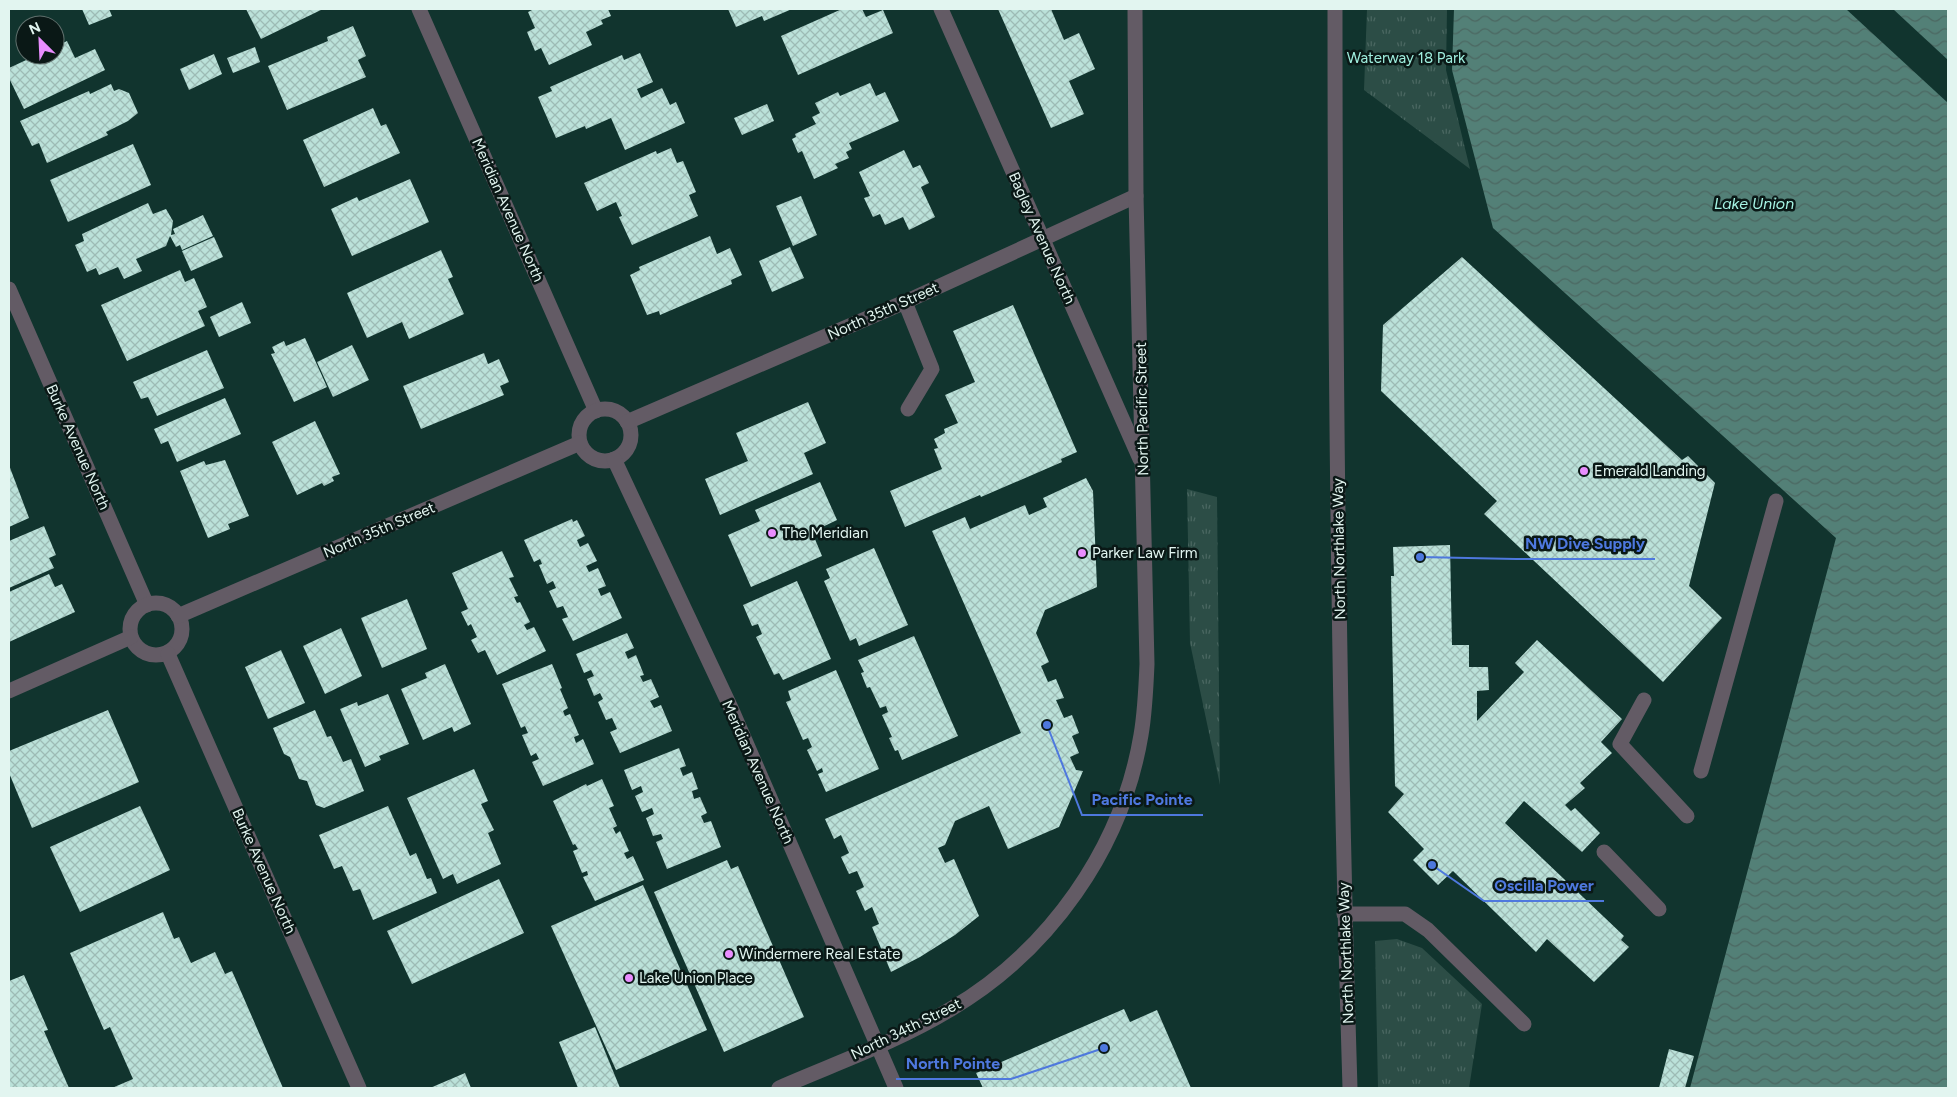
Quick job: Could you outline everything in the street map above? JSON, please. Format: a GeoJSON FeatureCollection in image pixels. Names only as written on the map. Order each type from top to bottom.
{"type":"FeatureCollection","features":[{"type":"Feature","properties":{"kind":"street","name":"Meridian Avenue North"},"geometry":{"type":"LineString","coordinates":[[419,9],[596,411]]}},
{"type":"Feature","properties":{"kind":"street","name":"Bagley Avenue North"},"geometry":{"type":"LineString","coordinates":[[941,9],[1143,468]]}},
{"type":"Feature","properties":{"kind":"street","name":"North Pacific Street"},"geometry":{"type":"LineString","coordinates":[[1122,806],[1139,745],[1146,700],[1147,664],[1136,196],[1135,9]]}},
{"type":"Feature","properties":{"kind":"street","name":"North Northlake Way"},"geometry":{"type":"LineString","coordinates":[[1335,9],[1334,182],[1344,914],[1350,1088]]}},
{"type":"Feature","properties":{"kind":"street","name":"North 35th Street"},"geometry":{"type":"LineString","coordinates":[[628,422],[905,302],[1044,240],[1136,196]]}},
{"type":"Feature","properties":{"kind":"street","name":"Burke Avenue North"},"geometry":{"type":"LineString","coordinates":[[9,289],[147,605]]}},
{"type":"Feature","properties":{"kind":"street"},"geometry":{"type":"LineString","coordinates":[[905,302],[932,368],[908,410]]}},
{"type":"Feature","properties":{"kind":"street"},"geometry":{"type":"LineString","coordinates":[[607,409],[615,411],[628,422],[631,437],[629,445],[624,452],[614,459],[600,460],[591,457],[580,443],[579,434],[585,418],[596,411],[607,409]]}},
{"type":"Feature","properties":{"kind":"street","name":"North 35th Street"},"geometry":{"type":"LineString","coordinates":[[178,616],[580,443]]}},
{"type":"Feature","properties":{"kind":"street","name":"Meridian Avenue North"},"geometry":{"type":"LineString","coordinates":[[614,459],[731,708],[896,1088]]}},
{"type":"Feature","properties":{"kind":"street"},"geometry":{"type":"LineString","coordinates":[[1701,771],[1776,501]]}},
{"type":"Feature","properties":{"kind":"street"},"geometry":{"type":"LineString","coordinates":[[160,603],[169,606],[178,616],[183,629],[181,638],[178,646],[168,654],[156,656],[147,654],[134,644],[130,629],[131,620],[142,606],[160,603]]}},
{"type":"Feature","properties":{"kind":"street"},"geometry":{"type":"LineString","coordinates":[[9,691],[131,637]]}},
{"type":"Feature","properties":{"kind":"street","name":"Burke Avenue North"},"geometry":{"type":"LineString","coordinates":[[168,654],[359,1088]]}},
{"type":"Feature","properties":{"kind":"street"},"geometry":{"type":"LineString","coordinates":[[1644,700],[1620,744],[1687,816]]}},
{"type":"Feature","properties":{"kind":"street","name":"North 34th Street"},"geometry":{"type":"LineString","coordinates":[[779,1088],[877,1046],[951,1010],[1014,964],[1066,907],[1088,875],[1107,841],[1122,806]]}},
{"type":"Feature","properties":{"kind":"street"},"geometry":{"type":"LineString","coordinates":[[1604,852],[1659,910]]}},
{"type":"Feature","properties":{"kind":"street"},"geometry":{"type":"LineString","coordinates":[[1344,914],[1405,914],[1428,930],[1524,1024]]}},
{"type":"Feature","properties":{"kind":"green space","name":"Waterway 18 Park"},"geometry":{"type":"Polygon","coordinates":[[[1367,9],[1447,9],[1446,70],[1470,169],[1364,90],[1367,9]]]}},
{"type":"Feature","properties":{"kind":"green space"},"geometry":{"type":"Polygon","coordinates":[[[1187,489],[1217,497],[1220,785],[1190,643],[1187,489]]]}},
{"type":"Feature","properties":{"kind":"green space"},"geometry":{"type":"Polygon","coordinates":[[[1397,939],[1422,948],[1482,1004],[1469,1088],[1378,1088],[1375,941],[1397,939]]]}},
{"type":"Feature","properties":{"kind":"water","name":"Lake Union"},"geometry":{"type":"Polygon","coordinates":[[[1454,9],[1948,9],[1948,1088],[1690,1088],[1836,538],[1493,228],[1452,70],[1454,9]]]}},
{"type":"Feature","properties":{"kind":"pier"},"geometry":{"type":"Polygon","coordinates":[[[1846,9],[1893,9],[1948,60],[1948,103],[1846,9]]]}},
{"type":"Feature","properties":{"kind":"building"},"geometry":{"type":"Polygon","coordinates":[[[82,9],[109,9],[112,16],[89,25],[82,9]]]}},
{"type":"Feature","properties":{"kind":"building"},"geometry":{"type":"Polygon","coordinates":[[[246,9],[323,9],[261,39],[246,9]]]}},
{"type":"Feature","properties":{"kind":"building"},"geometry":{"type":"Polygon","coordinates":[[[534,9],[608,9],[611,16],[601,20],[603,24],[586,32],[592,45],[549,65],[541,48],[535,51],[527,32],[535,28],[528,12],[534,9]]]}},
{"type":"Feature","properties":{"kind":"building"},"geometry":{"type":"Polygon","coordinates":[[[728,9],[792,9],[764,21],[762,16],[736,27],[728,9]]]}},
{"type":"Feature","properties":{"kind":"building"},"geometry":{"type":"Polygon","coordinates":[[[842,9],[862,9],[866,17],[883,10],[893,33],[798,75],[781,36],[842,9]]]}},
{"type":"Feature","properties":{"kind":"building"},"geometry":{"type":"Polygon","coordinates":[[[998,9],[1051,9],[1064,40],[1079,33],[1095,69],[1069,81],[1084,114],[1051,128],[998,9]]]}},
{"type":"Feature","properties":{"kind":"building"},"geometry":{"type":"Polygon","coordinates":[[[353,26],[366,56],[358,60],[366,77],[287,110],[268,66],[328,41],[327,37],[353,26]]]}},
{"type":"Feature","properties":{"kind":"building"},"geometry":{"type":"Polygon","coordinates":[[[67,41],[75,58],[95,49],[105,70],[24,109],[9,78],[9,68],[15,65],[65,65],[65,42],[67,41]]]}},
{"type":"Feature","properties":{"kind":"building"},"geometry":{"type":"Polygon","coordinates":[[[255,47],[260,62],[233,73],[227,58],[255,47]]]}},
{"type":"Feature","properties":{"kind":"building"},"geometry":{"type":"Polygon","coordinates":[[[640,53],[653,82],[637,89],[641,98],[662,88],[670,105],[676,102],[685,123],[625,150],[611,118],[586,129],[585,126],[556,138],[538,97],[552,91],[550,87],[622,55],[624,60],[640,53]]]}},
{"type":"Feature","properties":{"kind":"building"},"geometry":{"type":"Polygon","coordinates":[[[214,54],[222,74],[189,90],[180,69],[214,54]]]}},
{"type":"Feature","properties":{"kind":"building"},"geometry":{"type":"Polygon","coordinates":[[[870,83],[876,96],[885,92],[899,121],[849,143],[852,149],[846,152],[849,158],[835,164],[838,168],[814,179],[802,151],[798,153],[792,139],[796,137],[795,134],[816,124],[812,117],[820,113],[815,103],[838,92],[840,96],[870,83]]]}},
{"type":"Feature","properties":{"kind":"building"},"geometry":{"type":"Polygon","coordinates":[[[111,84],[114,91],[119,89],[129,93],[138,113],[128,121],[106,132],[108,135],[47,163],[39,143],[32,146],[20,121],[89,91],[90,94],[111,84]]]}},
{"type":"Feature","properties":{"kind":"building"},"geometry":{"type":"Polygon","coordinates":[[[767,104],[774,121],[742,135],[734,118],[767,104]]]}},
{"type":"Feature","properties":{"kind":"building"},"geometry":{"type":"Polygon","coordinates":[[[373,108],[381,126],[386,124],[400,153],[324,187],[303,140],[373,108]]]}},
{"type":"Feature","properties":{"kind":"building"},"geometry":{"type":"Polygon","coordinates":[[[133,144],[151,185],[68,222],[50,180],[133,144]]]}},
{"type":"Feature","properties":{"kind":"building"},"geometry":{"type":"Polygon","coordinates":[[[671,148],[677,163],[683,161],[696,192],[689,195],[698,216],[632,245],[619,217],[622,216],[616,202],[597,211],[584,183],[656,151],[657,154],[671,148]]]}},
{"type":"Feature","properties":{"kind":"building"},"geometry":{"type":"Polygon","coordinates":[[[904,150],[913,168],[920,165],[929,183],[921,187],[935,217],[909,230],[903,217],[885,225],[880,214],[873,217],[864,198],[870,196],[859,172],[904,150]]]}},
{"type":"Feature","properties":{"kind":"building"},"geometry":{"type":"Polygon","coordinates":[[[410,179],[429,222],[352,256],[331,209],[357,197],[359,201],[410,179]]]}},
{"type":"Feature","properties":{"kind":"building"},"geometry":{"type":"Polygon","coordinates":[[[801,196],[817,235],[793,246],[776,206],[801,196]]]}},
{"type":"Feature","properties":{"kind":"building"},"geometry":{"type":"Polygon","coordinates":[[[148,203],[153,214],[166,209],[173,221],[171,235],[175,234],[173,229],[203,215],[213,236],[182,250],[180,245],[176,247],[170,236],[166,246],[136,259],[142,271],[124,279],[118,267],[99,275],[96,268],[87,272],[75,245],[84,241],[82,234],[148,203]]]}},
{"type":"Feature","properties":{"kind":"building"},"geometry":{"type":"Polygon","coordinates":[[[710,236],[717,254],[730,248],[742,275],[731,280],[732,284],[660,315],[659,311],[647,315],[630,275],[640,270],[639,267],[710,236]]]}},
{"type":"Feature","properties":{"kind":"building"},"geometry":{"type":"Polygon","coordinates":[[[214,237],[223,257],[191,271],[182,251],[214,237]]]}},
{"type":"Feature","properties":{"kind":"building"},"geometry":{"type":"Polygon","coordinates":[[[790,247],[804,278],[772,292],[759,261],[790,247]]]}},
{"type":"Feature","properties":{"kind":"building"},"geometry":{"type":"Polygon","coordinates":[[[441,250],[453,277],[448,279],[464,314],[409,339],[402,322],[367,338],[347,293],[441,250]]]}},
{"type":"Feature","properties":{"kind":"building","name":"Emerald Landing"},"geometry":{"type":"Polygon","coordinates":[[[1462,257],[1682,460],[1688,456],[1715,483],[1689,586],[1722,618],[1663,682],[1484,514],[1497,501],[1381,391],[1383,325],[1462,257]]]}},
{"type":"Feature","properties":{"kind":"building"},"geometry":{"type":"Polygon","coordinates":[[[180,270],[185,282],[194,278],[207,307],[198,311],[205,326],[127,361],[101,305],[180,270]]]}},
{"type":"Feature","properties":{"kind":"building"},"geometry":{"type":"Polygon","coordinates":[[[242,302],[251,323],[219,337],[210,317],[242,302]]]}},
{"type":"Feature","properties":{"kind":"building"},"geometry":{"type":"Polygon","coordinates":[[[1013,305],[1077,452],[1061,459],[1062,462],[905,527],[890,491],[942,469],[934,449],[938,448],[934,439],[945,433],[944,429],[958,423],[945,395],[975,382],[953,331],[1013,305]]]}},
{"type":"Feature","properties":{"kind":"building"},"geometry":{"type":"Polygon","coordinates":[[[305,338],[327,387],[294,402],[271,354],[275,353],[272,347],[284,341],[286,346],[305,338]]]}},
{"type":"Feature","properties":{"kind":"building"},"geometry":{"type":"Polygon","coordinates":[[[352,345],[369,380],[333,397],[317,362],[352,345]]]}},
{"type":"Feature","properties":{"kind":"building"},"geometry":{"type":"Polygon","coordinates":[[[207,350],[224,388],[157,416],[148,397],[141,399],[133,382],[207,350]]]}},
{"type":"Feature","properties":{"kind":"building"},"geometry":{"type":"Polygon","coordinates":[[[484,353],[488,364],[499,359],[509,382],[500,386],[504,395],[421,429],[403,386],[484,353]]]}},
{"type":"Feature","properties":{"kind":"building"},"geometry":{"type":"Polygon","coordinates":[[[225,398],[241,434],[177,462],[168,441],[161,444],[154,429],[225,398]]]}},
{"type":"Feature","properties":{"kind":"building"},"geometry":{"type":"Polygon","coordinates":[[[808,402],[826,443],[804,453],[813,474],[720,515],[705,479],[748,461],[736,433],[808,402]]]}},
{"type":"Feature","properties":{"kind":"building"},"geometry":{"type":"Polygon","coordinates":[[[315,421],[340,474],[332,477],[334,481],[324,486],[322,483],[297,495],[272,442],[315,421]]]}},
{"type":"Feature","properties":{"kind":"building"},"geometry":{"type":"Polygon","coordinates":[[[225,460],[249,516],[228,524],[230,529],[208,538],[180,471],[204,461],[206,465],[225,460]]]}},
{"type":"Feature","properties":{"kind":"building"},"geometry":{"type":"Polygon","coordinates":[[[9,465],[29,518],[9,527],[9,465]]]}},
{"type":"Feature","properties":{"kind":"building"},"geometry":{"type":"Polygon","coordinates":[[[1086,478],[1093,491],[1097,587],[1045,610],[1036,633],[1049,662],[1041,666],[1048,682],[1056,679],[1064,698],[1056,700],[1064,718],[1072,715],[1079,733],[1072,736],[1079,753],[1070,757],[1076,770],[1083,771],[1059,827],[1008,849],[989,806],[955,821],[945,845],[938,848],[945,863],[954,859],[979,916],[955,935],[920,957],[891,972],[872,927],[879,924],[872,907],[865,911],[856,891],[864,887],[857,871],[849,874],[841,857],[849,853],[841,835],[834,839],[825,819],[1021,733],[932,531],[965,517],[970,529],[1025,505],[1029,515],[1047,507],[1043,498],[1086,478]]]}},
{"type":"Feature","properties":{"kind":"building","name":"The Meridian"},"geometry":{"type":"Polygon","coordinates":[[[820,482],[837,520],[812,532],[822,556],[751,587],[728,535],[760,521],[755,510],[820,482]]]}},
{"type":"Feature","properties":{"kind":"building"},"geometry":{"type":"Polygon","coordinates":[[[572,519],[573,522],[577,520],[585,536],[577,540],[580,547],[588,543],[597,561],[586,566],[589,572],[598,568],[606,586],[598,589],[601,596],[610,592],[622,618],[573,641],[562,619],[568,617],[563,606],[557,608],[549,591],[556,588],[553,581],[547,584],[539,565],[542,564],[540,559],[534,562],[524,540],[572,519]]]}},
{"type":"Feature","properties":{"kind":"building"},"geometry":{"type":"Polygon","coordinates":[[[44,526],[56,555],[49,558],[54,568],[9,588],[9,541],[44,526]]]}},
{"type":"Feature","properties":{"kind":"building"},"geometry":{"type":"Polygon","coordinates":[[[1450,545],[1452,645],[1469,645],[1469,667],[1488,667],[1489,690],[1477,691],[1477,721],[1524,672],[1515,663],[1537,640],[1622,719],[1601,742],[1612,753],[1580,783],[1585,788],[1565,805],[1571,811],[1575,808],[1600,833],[1582,852],[1524,801],[1505,823],[1624,936],[1621,940],[1629,947],[1594,982],[1547,939],[1536,952],[1453,871],[1438,885],[1413,860],[1424,849],[1388,812],[1404,794],[1395,786],[1391,576],[1394,576],[1393,547],[1450,545]]]}},
{"type":"Feature","properties":{"kind":"building"},"geometry":{"type":"Polygon","coordinates":[[[874,548],[908,625],[859,646],[856,638],[850,641],[824,581],[830,578],[826,569],[874,548]]]}},
{"type":"Feature","properties":{"kind":"building"},"geometry":{"type":"Polygon","coordinates":[[[502,551],[514,577],[509,578],[518,596],[514,597],[517,603],[520,602],[530,622],[524,625],[527,630],[534,627],[546,651],[497,675],[485,650],[478,653],[471,640],[477,637],[471,624],[468,626],[461,612],[468,609],[452,573],[502,551]]]}},
{"type":"Feature","properties":{"kind":"building"},"geometry":{"type":"Polygon","coordinates":[[[49,574],[55,587],[62,584],[75,612],[9,642],[9,592],[49,574]]]}},
{"type":"Feature","properties":{"kind":"building"},"geometry":{"type":"Polygon","coordinates":[[[797,581],[831,659],[783,680],[779,673],[774,675],[756,637],[762,634],[758,624],[752,626],[743,605],[797,581]]]}},
{"type":"Feature","properties":{"kind":"building"},"geometry":{"type":"Polygon","coordinates":[[[407,599],[427,649],[382,668],[361,618],[407,599]]]}},
{"type":"Feature","properties":{"kind":"building"},"geometry":{"type":"Polygon","coordinates":[[[341,628],[362,676],[325,694],[303,646],[341,628]]]}},
{"type":"Feature","properties":{"kind":"building"},"geometry":{"type":"Polygon","coordinates":[[[627,633],[634,648],[625,652],[628,659],[636,655],[644,675],[640,676],[643,682],[651,679],[659,697],[650,701],[654,708],[661,705],[672,731],[620,753],[610,732],[617,729],[612,718],[606,720],[598,702],[603,699],[600,693],[594,696],[587,679],[594,676],[591,670],[584,673],[576,654],[627,633]]]}},
{"type":"Feature","properties":{"kind":"building"},"geometry":{"type":"Polygon","coordinates":[[[914,636],[958,736],[902,760],[898,750],[895,751],[889,738],[892,737],[882,715],[888,712],[886,706],[880,708],[870,687],[867,688],[861,673],[864,672],[858,660],[914,636]]]}},
{"type":"Feature","properties":{"kind":"building"},"geometry":{"type":"Polygon","coordinates":[[[281,650],[305,703],[268,719],[245,667],[281,650]]]}},
{"type":"Feature","properties":{"kind":"building"},"geometry":{"type":"Polygon","coordinates":[[[445,664],[471,724],[454,732],[452,727],[423,740],[401,689],[427,678],[425,673],[445,664]]]}},
{"type":"Feature","properties":{"kind":"building"},"geometry":{"type":"Polygon","coordinates":[[[552,664],[568,708],[563,711],[565,716],[570,714],[579,735],[574,737],[576,743],[583,739],[594,764],[543,786],[532,762],[539,759],[536,753],[531,756],[522,735],[528,733],[525,726],[521,728],[502,684],[552,664]]]}},
{"type":"Feature","properties":{"kind":"building"},"geometry":{"type":"Polygon","coordinates":[[[836,670],[879,769],[826,792],[818,774],[823,772],[822,768],[817,771],[807,750],[812,747],[808,738],[803,740],[786,702],[791,700],[788,691],[836,670]]]}},
{"type":"Feature","properties":{"kind":"building"},"geometry":{"type":"Polygon","coordinates":[[[388,694],[409,744],[379,756],[381,760],[365,767],[340,709],[357,702],[358,706],[388,694]]]}},
{"type":"Feature","properties":{"kind":"building"},"geometry":{"type":"Polygon","coordinates":[[[108,710],[139,782],[32,828],[9,773],[9,751],[108,710]]]}},
{"type":"Feature","properties":{"kind":"building"},"geometry":{"type":"Polygon","coordinates":[[[315,710],[327,737],[331,736],[343,762],[351,759],[364,791],[324,808],[316,805],[307,781],[299,779],[290,757],[284,754],[273,728],[315,710]]]}},
{"type":"Feature","properties":{"kind":"building"},"geometry":{"type":"Polygon","coordinates":[[[679,748],[686,766],[680,768],[683,776],[692,772],[698,789],[692,791],[694,799],[700,797],[707,813],[701,816],[704,823],[711,821],[721,847],[667,869],[656,842],[663,839],[661,834],[653,836],[646,818],[654,814],[652,808],[642,812],[635,796],[643,792],[641,786],[632,790],[624,770],[679,748]]]}},
{"type":"Feature","properties":{"kind":"building"},"geometry":{"type":"Polygon","coordinates":[[[474,769],[488,801],[481,804],[494,830],[488,833],[501,864],[457,884],[453,874],[443,879],[407,798],[474,769]]]}},
{"type":"Feature","properties":{"kind":"building"},"geometry":{"type":"Polygon","coordinates":[[[602,779],[614,806],[609,808],[617,826],[613,828],[616,834],[620,831],[629,851],[624,853],[627,859],[633,856],[644,880],[595,901],[583,877],[588,875],[587,871],[582,873],[573,851],[578,849],[575,844],[573,845],[553,801],[586,784],[587,786],[602,779]]]}},
{"type":"Feature","properties":{"kind":"building"},"geometry":{"type":"Polygon","coordinates":[[[140,806],[170,870],[80,912],[50,847],[140,806]]]}},
{"type":"Feature","properties":{"kind":"building"},"geometry":{"type":"Polygon","coordinates":[[[388,806],[410,856],[416,853],[427,879],[431,878],[437,893],[373,920],[360,889],[353,891],[342,866],[334,869],[319,835],[388,806]]]}},
{"type":"Feature","properties":{"kind":"building","name":"Windermere Real Estate"},"geometry":{"type":"Polygon","coordinates":[[[727,860],[731,869],[738,866],[804,1017],[724,1052],[654,892],[727,860]]]}},
{"type":"Feature","properties":{"kind":"building"},"geometry":{"type":"Polygon","coordinates":[[[499,879],[524,933],[412,984],[387,931],[499,879]]]}},
{"type":"Feature","properties":{"kind":"building","name":"Lake Union Place"},"geometry":{"type":"Polygon","coordinates":[[[643,885],[707,1030],[616,1070],[551,926],[643,885]]]}},
{"type":"Feature","properties":{"kind":"building"},"geometry":{"type":"Polygon","coordinates":[[[163,912],[174,939],[179,937],[191,963],[215,952],[225,974],[232,971],[283,1088],[112,1088],[133,1079],[110,1027],[104,1030],[70,953],[163,912]]]}},
{"type":"Feature","properties":{"kind":"building"},"geometry":{"type":"Polygon","coordinates":[[[24,975],[48,1030],[44,1031],[69,1088],[9,1088],[9,981],[24,975]]]}},
{"type":"Feature","properties":{"kind":"building"},"geometry":{"type":"Polygon","coordinates":[[[1124,1009],[1130,1022],[1157,1010],[1191,1088],[983,1088],[976,1073],[1124,1009]]]}},
{"type":"Feature","properties":{"kind":"building"},"geometry":{"type":"Polygon","coordinates":[[[595,1027],[620,1088],[578,1088],[559,1042],[595,1027]]]}},
{"type":"Feature","properties":{"kind":"building"},"geometry":{"type":"Polygon","coordinates":[[[1669,1049],[1694,1056],[1685,1088],[1659,1088],[1669,1049]]]}},
{"type":"Feature","properties":{"kind":"building"},"geometry":{"type":"Polygon","coordinates":[[[465,1073],[471,1088],[430,1088],[465,1073]]]}},
{"type":"Feature","properties":{"kind":"place","name":"Emerald Landing"},"geometry":{"type":"Point","coordinates":[1584,471]}},
{"type":"Feature","properties":{"kind":"place","name":"The Meridian"},"geometry":{"type":"Point","coordinates":[772,533]}},
{"type":"Feature","properties":{"kind":"place","name":"Parker Law Firm"},"geometry":{"type":"Point","coordinates":[1082,553]}},
{"type":"Feature","properties":{"kind":"place","name":"NW Dive Supply"},"geometry":{"type":"Point","coordinates":[1420,557]}},
{"type":"Feature","properties":{"kind":"place","name":"Pacific Pointe"},"geometry":{"type":"Point","coordinates":[1047,725]}},
{"type":"Feature","properties":{"kind":"place","name":"Oscilla Power"},"geometry":{"type":"Point","coordinates":[1432,865]}},
{"type":"Feature","properties":{"kind":"place","name":"Windermere Real Estate"},"geometry":{"type":"Point","coordinates":[729,954]}},
{"type":"Feature","properties":{"kind":"place","name":"Lake Union Place"},"geometry":{"type":"Point","coordinates":[629,978]}},
{"type":"Feature","properties":{"kind":"place","name":"North Pointe"},"geometry":{"type":"Point","coordinates":[1104,1048]}}]}
